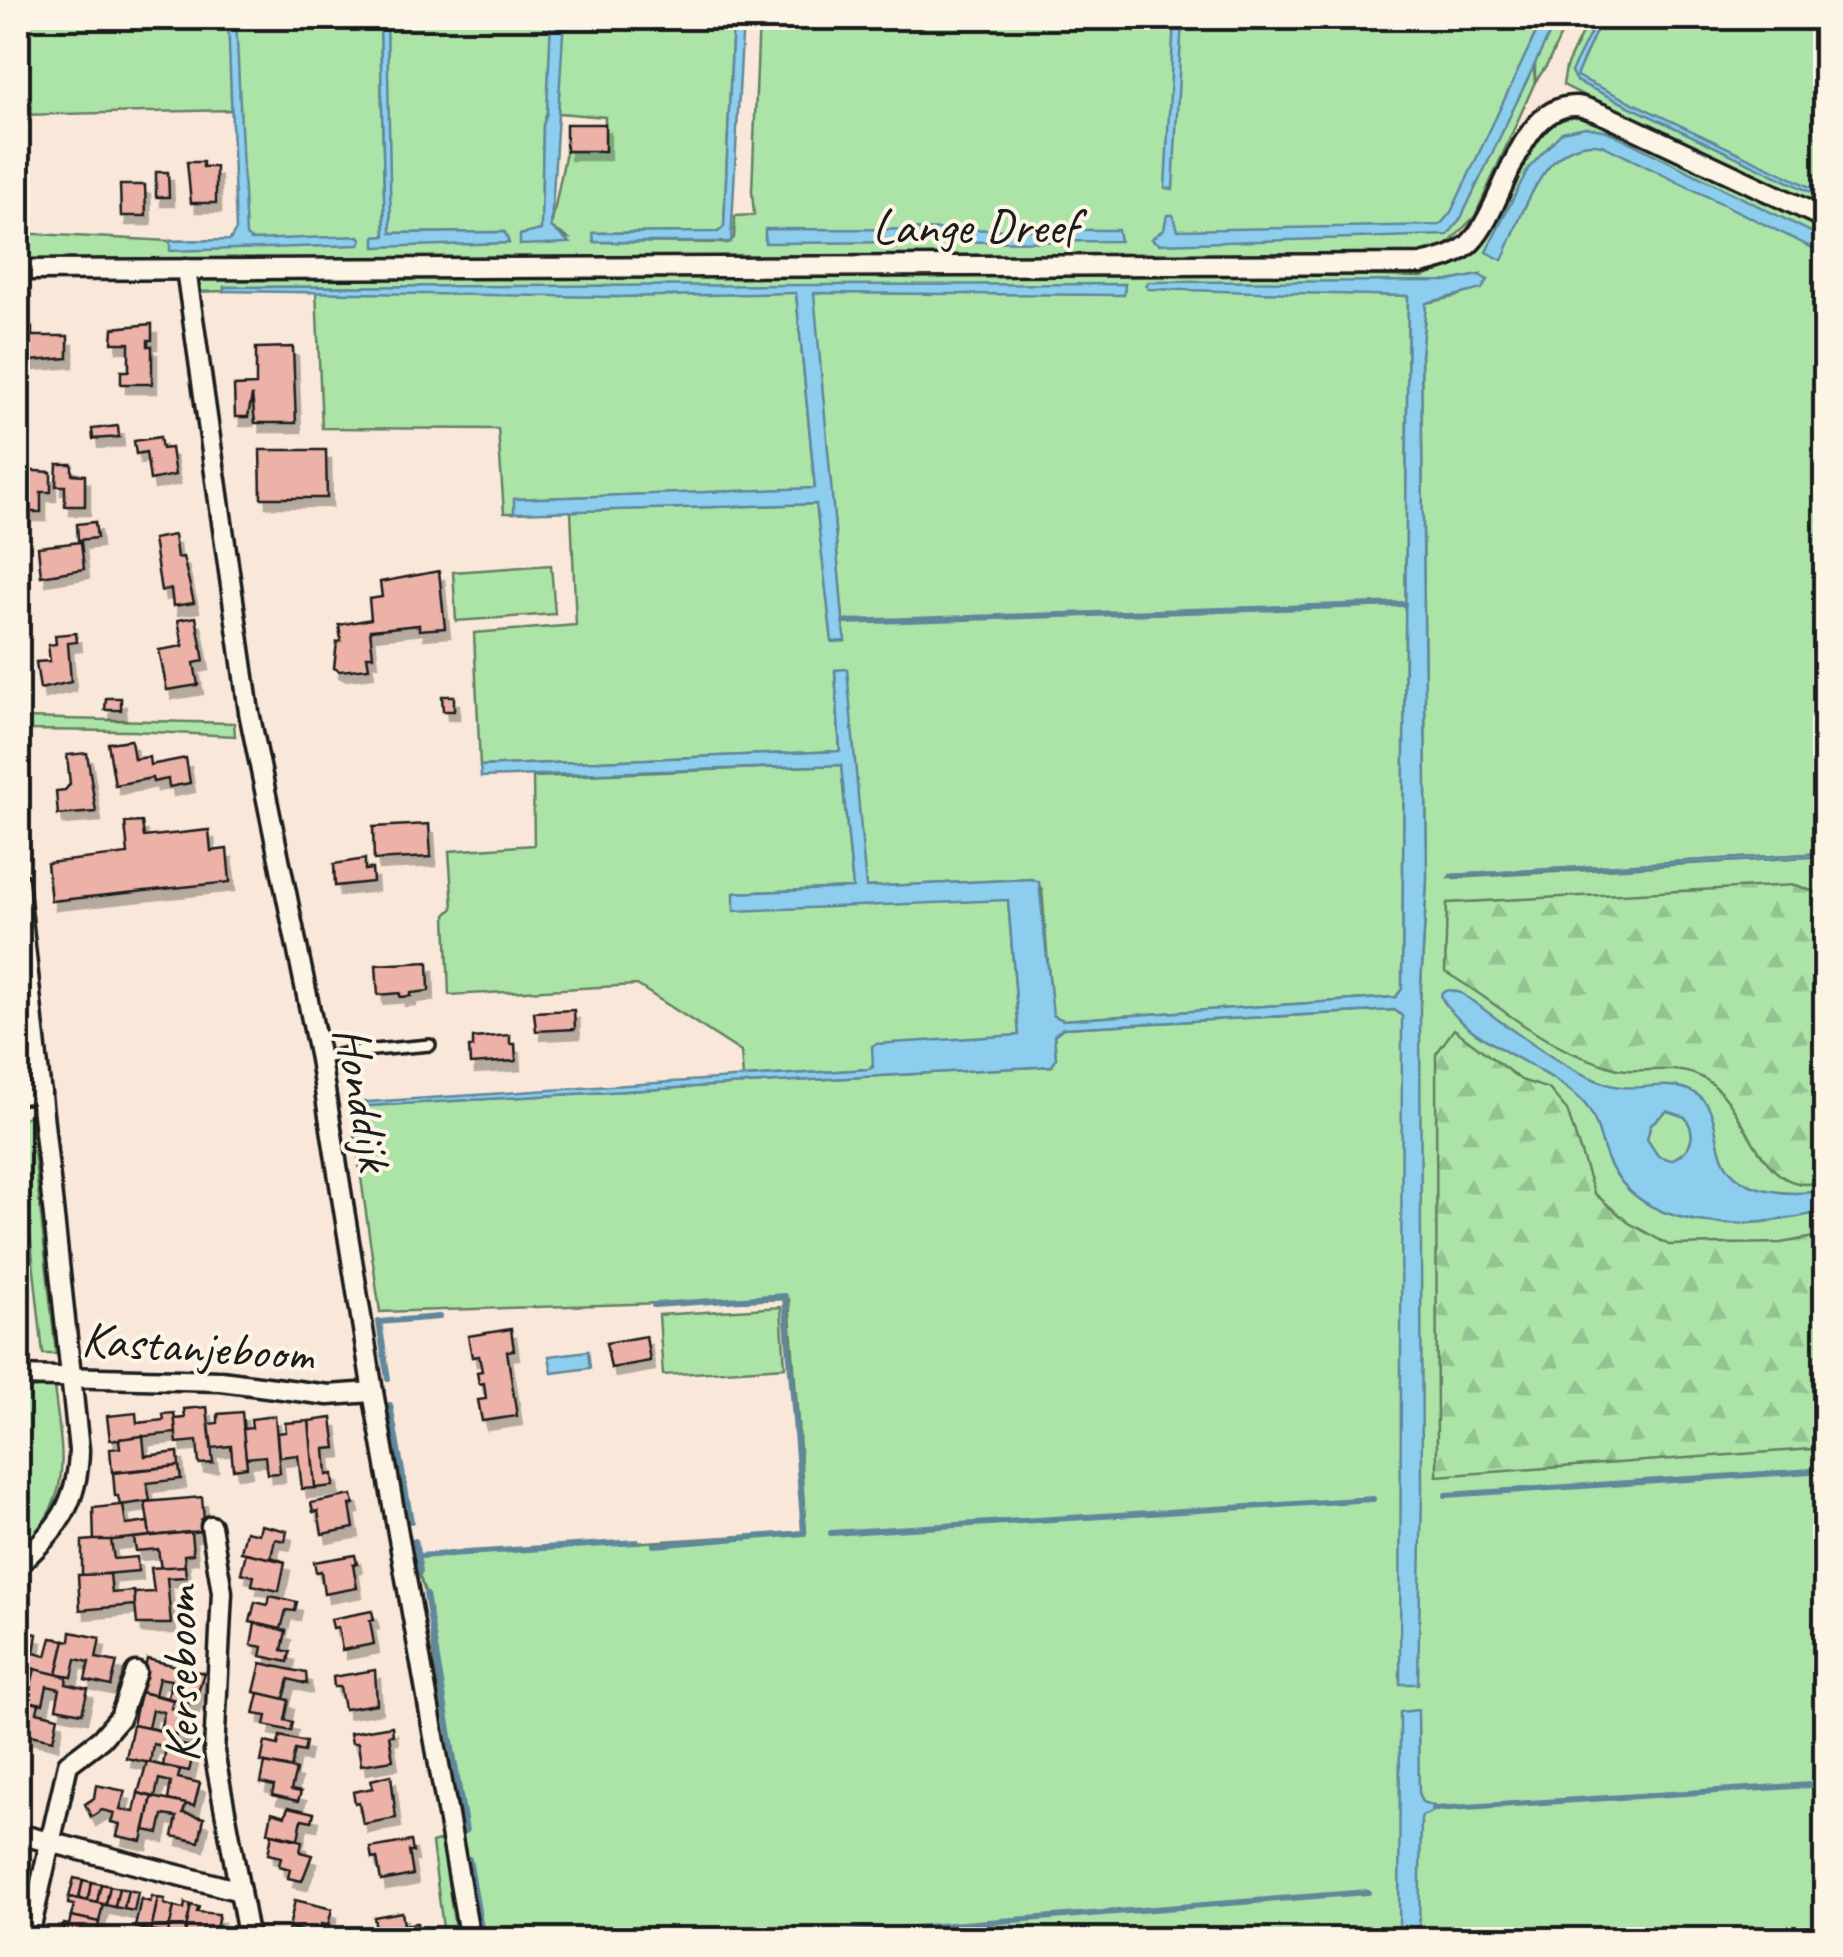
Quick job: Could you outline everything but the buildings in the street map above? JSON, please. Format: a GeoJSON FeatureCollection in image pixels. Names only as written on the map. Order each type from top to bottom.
{"type":"FeatureCollection","features":[{"type":"Feature","properties":{"kind":"street","name":"Lange Dreef"},"geometry":{"type":"LineString","coordinates":[[18,270],[1421,264],[1446,258],[1469,245],[1489,218],[1530,129],[1556,109],[1578,106],[1608,116],[1826,219]]}},
{"type":"Feature","properties":{"kind":"street","name":"Honddijk"},"geometry":{"type":"LineString","coordinates":[[186,269],[249,712],[320,1060],[373,1392],[470,1940]]}},
{"type":"Feature","properties":{"kind":"street"},"geometry":{"type":"LineString","coordinates":[[18,881],[68,1376],[79,1450],[73,1494],[65,1514],[48,1537],[18,1565]]}},
{"type":"Feature","properties":{"kind":"street"},"geometry":{"type":"LineString","coordinates":[[18,1094],[41,1092]]}},
{"type":"Feature","properties":{"kind":"street","name":"Kastanjeboom"},"geometry":{"type":"LineString","coordinates":[[18,1376],[221,1381],[328,1395],[373,1392]]}},
{"type":"Feature","properties":{"kind":"street","name":"Kerseboom"},"geometry":{"type":"LineString","coordinates":[[211,1526],[222,1604],[214,1752],[250,1940]]}},
{"type":"Feature","properties":{"kind":"street"},"geometry":{"type":"LineString","coordinates":[[28,1940],[68,1764],[101,1739],[120,1717],[136,1672]]}},
{"type":"Feature","properties":{"kind":"street"},"geometry":{"type":"LineString","coordinates":[[18,1834],[240,1890]]}},
{"type":"Feature","properties":{"kind":"lane"},"geometry":{"type":"LineString","coordinates":[[320,1060],[351,1052],[430,1045]]}},
{"type":"Feature","properties":{"kind":"green space"},"geometry":{"type":"Polygon","coordinates":[[[18,18],[380,18],[385,237],[375,237],[444,244],[508,243],[504,232],[391,233],[383,18],[733,18],[724,227],[718,232],[594,233],[594,242],[728,243],[734,238],[735,216],[754,215],[759,18],[1543,18],[1532,41],[1535,82],[1475,216],[1448,244],[1435,253],[1420,256],[18,261],[18,233],[170,241],[230,240],[237,235],[233,110],[18,115],[18,18]],[[547,112],[543,126],[541,230],[520,235],[568,238],[551,227],[566,151],[605,151],[605,117],[547,112]]]}},
{"type":"Feature","properties":{"kind":"green space"},"geometry":{"type":"Polygon","coordinates":[[[1558,18],[1569,18],[1535,82],[1535,62],[1558,18]]]}},
{"type":"Feature","properties":{"kind":"green space"},"geometry":{"type":"Polygon","coordinates":[[[1589,18],[1825,18],[1825,215],[1563,85],[1566,67],[1589,18]]]}},
{"type":"Feature","properties":{"kind":"green space"},"geometry":{"type":"Polygon","coordinates":[[[1576,111],[1825,230],[1825,853],[1451,875],[1453,878],[1825,856],[1825,1939],[482,1939],[460,1856],[426,1595],[414,1560],[419,1556],[806,1532],[789,1299],[380,1312],[351,1107],[1052,1066],[1056,1058],[1054,1035],[1063,1028],[1395,1010],[1402,1015],[1420,1003],[1427,879],[1421,355],[1426,303],[1457,296],[1479,275],[1449,281],[1147,287],[1408,296],[1402,989],[1396,997],[1063,1020],[1052,1015],[1042,889],[1031,879],[866,887],[835,671],[840,751],[480,766],[474,633],[576,625],[571,511],[817,504],[832,641],[845,641],[813,293],[796,293],[815,489],[515,499],[514,513],[504,513],[498,429],[322,428],[316,290],[616,297],[773,292],[612,286],[224,287],[224,291],[196,292],[194,278],[1149,271],[1422,277],[1468,254],[1484,238],[1498,219],[1540,128],[1549,118],[1576,111]],[[1125,284],[859,293],[1124,294],[1125,284]]]}},
{"type":"Feature","properties":{"kind":"green space"},"geometry":{"type":"Polygon","coordinates":[[[551,565],[555,614],[456,621],[453,572],[551,565]]]}},
{"type":"Feature","properties":{"kind":"green space"},"geometry":{"type":"Polygon","coordinates":[[[23,718],[234,723],[235,736],[22,730],[23,718]]]}},
{"type":"Feature","properties":{"kind":"green space"},"geometry":{"type":"Polygon","coordinates":[[[841,765],[853,888],[734,893],[1008,900],[1019,1035],[874,1063],[869,1069],[743,1077],[741,1052],[637,985],[449,995],[446,915],[453,908],[449,851],[534,845],[533,777],[841,765]]]}},
{"type":"Feature","properties":{"kind":"green space"},"geometry":{"type":"Polygon","coordinates":[[[1796,885],[1825,896],[1826,1180],[1804,1184],[1786,1179],[1771,1167],[1735,1111],[1708,1081],[1675,1070],[1618,1069],[1575,1054],[1445,972],[1447,903],[1796,885]]]}},
{"type":"Feature","properties":{"kind":"green space"},"geometry":{"type":"Polygon","coordinates":[[[1454,1029],[1521,1080],[1549,1089],[1567,1110],[1594,1193],[1629,1223],[1669,1245],[1781,1243],[1825,1235],[1825,1448],[1437,1476],[1436,1054],[1454,1029]]]}},
{"type":"Feature","properties":{"kind":"green space"},"geometry":{"type":"Polygon","coordinates":[[[30,1115],[56,1354],[43,1354],[18,1121],[30,1115]]]}},
{"type":"Feature","properties":{"kind":"green space"},"geometry":{"type":"Polygon","coordinates":[[[781,1307],[785,1367],[663,1375],[659,1315],[781,1307]]]}},
{"type":"Feature","properties":{"kind":"green space"},"geometry":{"type":"Polygon","coordinates":[[[54,1387],[62,1457],[57,1495],[49,1513],[18,1553],[18,1390],[54,1387]]]}},
{"type":"Feature","properties":{"kind":"green space"},"geometry":{"type":"Polygon","coordinates":[[[442,1840],[456,1936],[444,1936],[432,1843],[442,1840]]]}},
{"type":"Feature","properties":{"kind":"water"},"geometry":{"type":"Polygon","coordinates":[[[228,18],[236,18],[246,236],[251,240],[359,236],[359,245],[170,251],[170,241],[230,240],[236,230],[228,18]]]}},
{"type":"Feature","properties":{"kind":"water"},"geometry":{"type":"Polygon","coordinates":[[[380,18],[387,18],[391,233],[505,232],[509,243],[375,247],[375,237],[385,236],[380,18]]]}},
{"type":"Feature","properties":{"kind":"water"},"geometry":{"type":"Polygon","coordinates":[[[551,18],[564,18],[551,227],[570,243],[520,245],[520,235],[541,230],[551,18]]]}},
{"type":"Feature","properties":{"kind":"water"},"geometry":{"type":"Polygon","coordinates":[[[733,18],[743,18],[731,242],[594,242],[593,233],[718,232],[724,227],[733,18]]]}},
{"type":"Feature","properties":{"kind":"water"},"geometry":{"type":"Polygon","coordinates":[[[1174,18],[1182,18],[1173,189],[1165,188],[1174,18]]]}},
{"type":"Feature","properties":{"kind":"water"},"geometry":{"type":"Polygon","coordinates":[[[1543,18],[1557,18],[1461,218],[1448,235],[1159,244],[1151,239],[1164,229],[1167,215],[1173,215],[1178,230],[1440,225],[1451,212],[1543,18]]]}},
{"type":"Feature","properties":{"kind":"water"},"geometry":{"type":"Polygon","coordinates":[[[1598,18],[1602,18],[1576,76],[1825,194],[1825,199],[1576,81],[1571,72],[1598,18]]]}},
{"type":"Feature","properties":{"kind":"water"},"geometry":{"type":"Polygon","coordinates":[[[1585,127],[1607,131],[1825,239],[1825,254],[1602,145],[1582,145],[1565,152],[1550,165],[1527,202],[1502,260],[1486,252],[1528,169],[1562,132],[1585,127]]]}},
{"type":"Feature","properties":{"kind":"water"},"geometry":{"type":"Polygon","coordinates":[[[765,229],[1118,230],[1120,241],[765,243],[765,229]]]}},
{"type":"Feature","properties":{"kind":"water"},"geometry":{"type":"Polygon","coordinates":[[[1479,275],[1488,280],[1482,289],[1426,303],[1421,355],[1427,879],[1420,1003],[1422,1491],[1418,1684],[1400,1684],[1402,1016],[1395,1010],[1063,1028],[1054,1035],[1056,1058],[1052,1066],[351,1107],[353,1103],[869,1069],[873,1067],[872,1046],[876,1044],[1019,1035],[1008,900],[734,911],[734,893],[853,888],[841,765],[481,777],[480,766],[840,751],[835,670],[847,669],[866,887],[1031,879],[1039,882],[1053,1015],[1063,1020],[1396,997],[1402,989],[1408,296],[1148,289],[1146,285],[1449,281],[1479,275]]]}},
{"type":"Feature","properties":{"kind":"water"},"geometry":{"type":"Polygon","coordinates":[[[1125,284],[1124,295],[814,293],[845,641],[832,642],[816,504],[514,513],[514,499],[815,488],[796,293],[616,297],[224,291],[224,287],[1125,284]]]}},
{"type":"Feature","properties":{"kind":"water"},"geometry":{"type":"Polygon","coordinates":[[[1825,856],[1449,877],[1451,875],[1825,856]]]}},
{"type":"Feature","properties":{"kind":"water"},"geometry":{"type":"Polygon","coordinates":[[[1442,992],[1461,993],[1533,1045],[1592,1078],[1620,1087],[1673,1086],[1693,1092],[1711,1113],[1730,1171],[1741,1180],[1768,1190],[1825,1190],[1825,1211],[1740,1223],[1681,1218],[1654,1208],[1631,1192],[1613,1170],[1593,1117],[1582,1101],[1548,1075],[1468,1027],[1452,1013],[1441,997],[1442,992]],[[1667,1111],[1651,1124],[1647,1139],[1658,1156],[1671,1160],[1688,1147],[1692,1137],[1685,1117],[1667,1111]]]}},
{"type":"Feature","properties":{"kind":"water"},"geometry":{"type":"Polygon","coordinates":[[[588,1351],[590,1368],[552,1373],[549,1356],[588,1351]]]}},
{"type":"Feature","properties":{"kind":"water"},"geometry":{"type":"Polygon","coordinates":[[[1418,1710],[1419,1795],[1422,1802],[1434,1806],[1434,1811],[1421,1819],[1419,1939],[1399,1939],[1400,1712],[1418,1710]]]}},
{"type":"Feature","properties":{"kind":"waterway"},"geometry":{"type":"LineString","coordinates":[[844,622],[1404,604]]}},
{"type":"Feature","properties":{"kind":"waterway"},"geometry":{"type":"LineString","coordinates":[[654,1305],[785,1296],[804,1533],[654,1545]]}},
{"type":"Feature","properties":{"kind":"waterway"},"geometry":{"type":"LineString","coordinates":[[388,1379],[379,1322],[439,1317]]}},
{"type":"Feature","properties":{"kind":"waterway"},"geometry":{"type":"LineString","coordinates":[[390,1405],[411,1521]]}},
{"type":"Feature","properties":{"kind":"waterway"},"geometry":{"type":"LineString","coordinates":[[1446,1495],[1826,1470]]}},
{"type":"Feature","properties":{"kind":"waterway"},"geometry":{"type":"LineString","coordinates":[[831,1533],[1373,1499]]}},
{"type":"Feature","properties":{"kind":"waterway"},"geometry":{"type":"LineString","coordinates":[[415,1541],[420,1572]]}},
{"type":"Feature","properties":{"kind":"waterway"},"geometry":{"type":"LineString","coordinates":[[419,1556],[637,1542]]}},
{"type":"Feature","properties":{"kind":"waterway"},"geometry":{"type":"LineString","coordinates":[[426,1594],[466,1831]]}},
{"type":"Feature","properties":{"kind":"waterway"},"geometry":{"type":"LineString","coordinates":[[1434,1809],[1826,1784]]}},
{"type":"Feature","properties":{"kind":"waterway"},"geometry":{"type":"LineString","coordinates":[[469,1859],[483,1940]]}},
{"type":"Feature","properties":{"kind":"waterway"},"geometry":{"type":"LineString","coordinates":[[760,1940],[1368,1892]]}}]}
